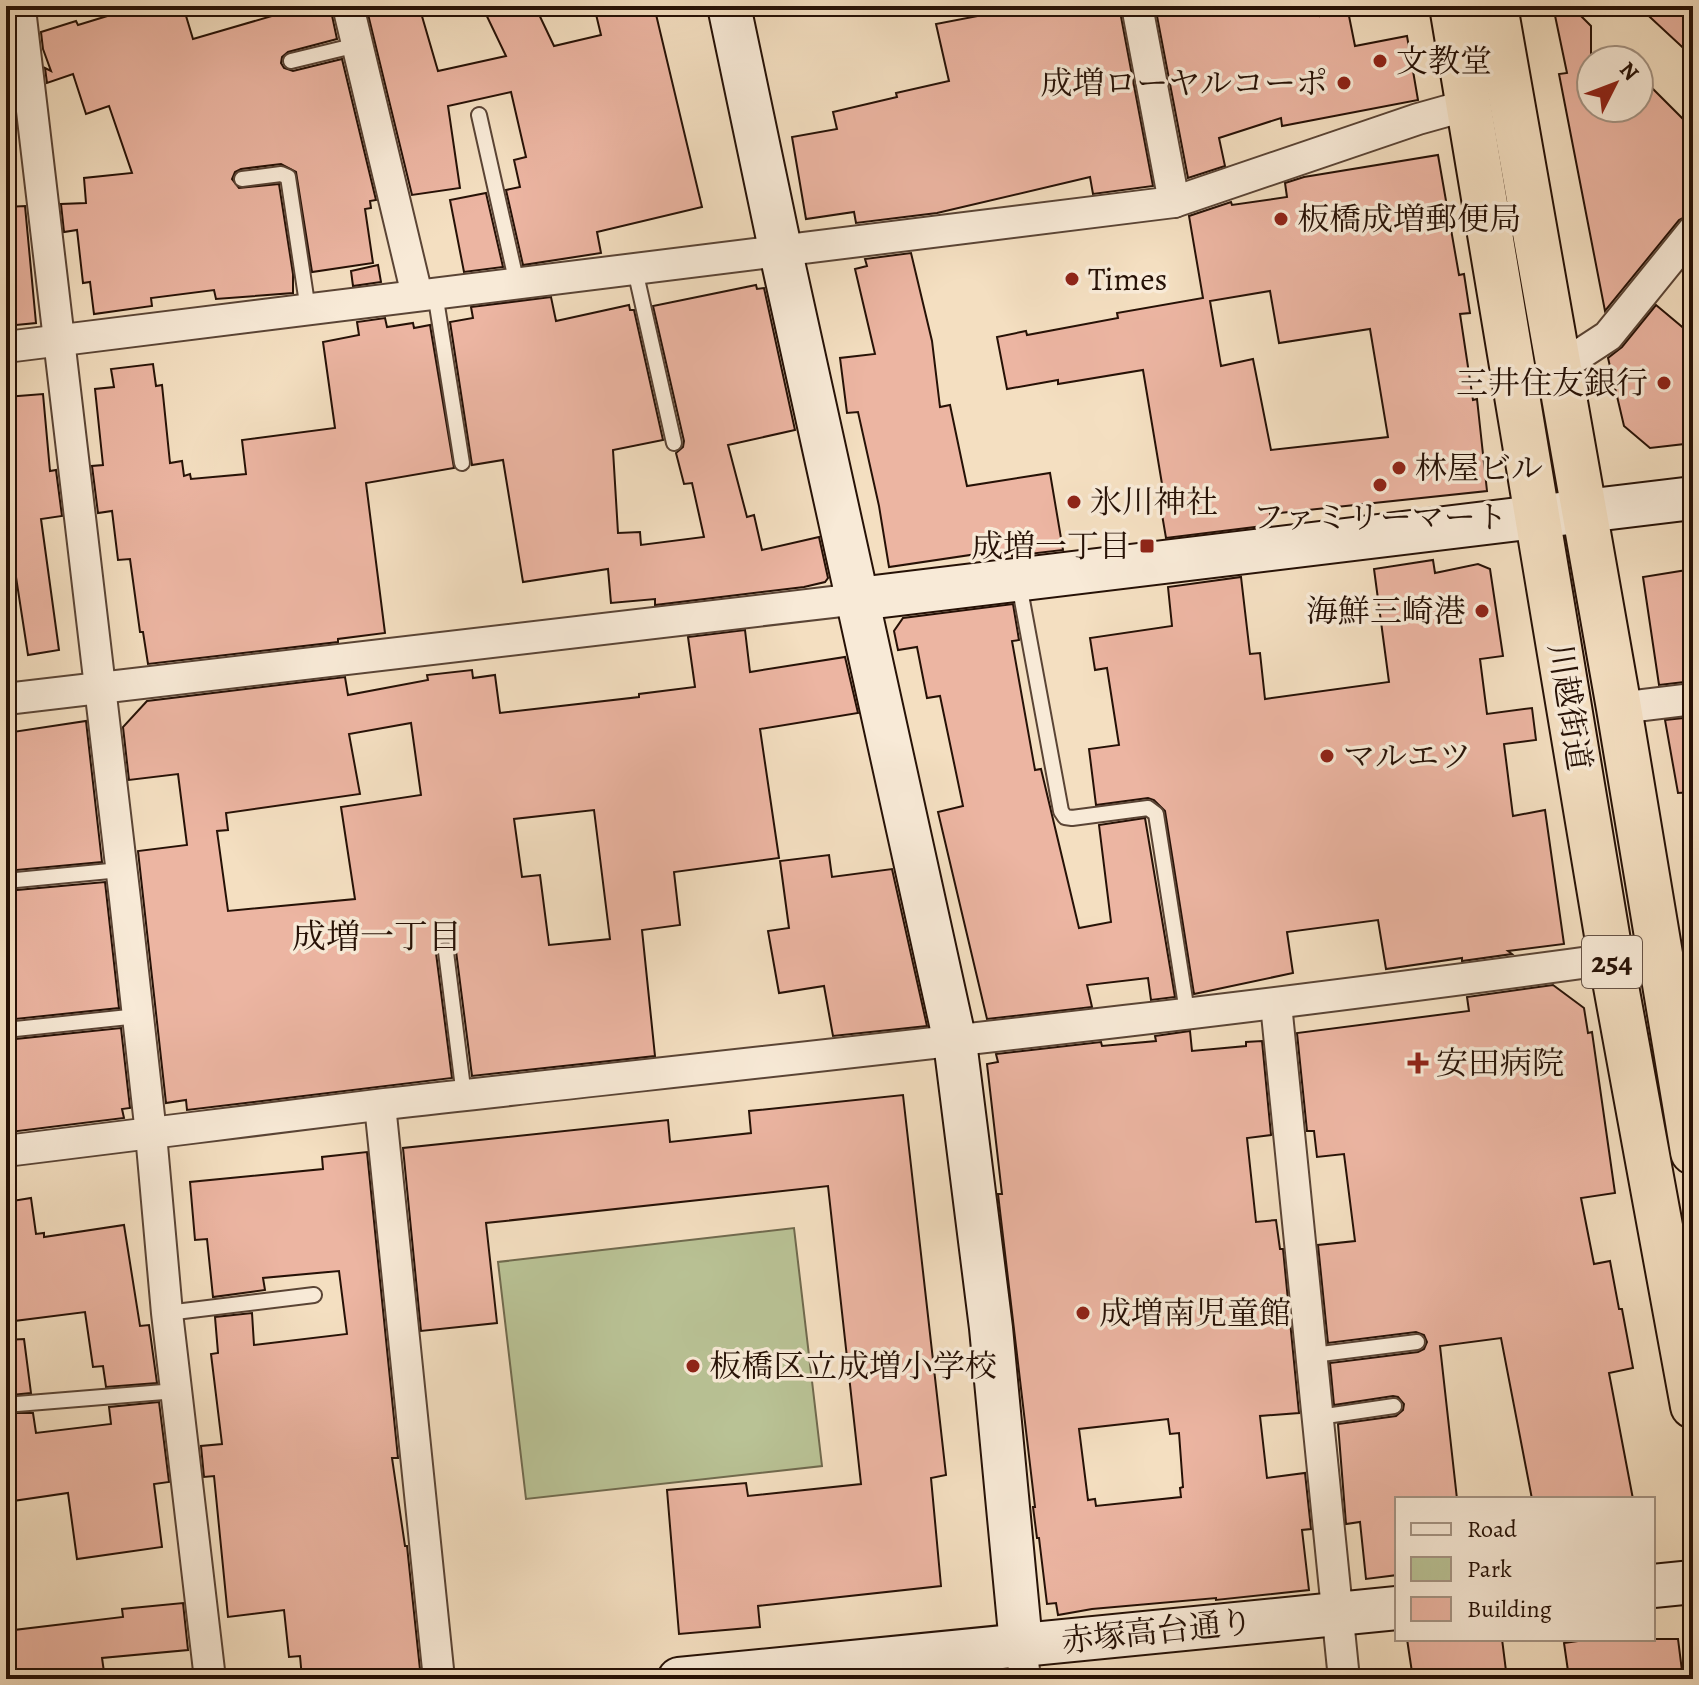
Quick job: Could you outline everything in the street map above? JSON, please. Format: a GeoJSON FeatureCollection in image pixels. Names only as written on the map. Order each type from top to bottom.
{"type":"FeatureCollection","features":[{"type":"Feature","properties":{"kind":"highway","name":"川越街道"},"geometry":{"type":"LineString","coordinates":[[1452,6],[1611,959],[1693,1406]]}},
{"type":"Feature","properties":{"kind":"highway","name":"川越街道"},"geometry":{"type":"LineString","coordinates":[[1495,6],[1619,708],[1693,1152]]}},
{"type":"Feature","properties":{"kind":"street"},"geometry":{"type":"LineString","coordinates":[[348,6],[426,294]]}},
{"type":"Feature","properties":{"kind":"street"},"geometry":{"type":"LineString","coordinates":[[729,6],[955,1042],[991,1328],[1023,1662]]}},
{"type":"Feature","properties":{"kind":"street"},"geometry":{"type":"LineString","coordinates":[[1137,6],[1174,202]]}},
{"type":"Feature","properties":{"kind":"street"},"geometry":{"type":"LineString","coordinates":[[18,9],[138,1016],[167,1313],[210,1679]]}},
{"type":"Feature","properties":{"kind":"street"},"geometry":{"type":"LineString","coordinates":[[6,347],[1174,202],[1468,105]]}},
{"type":"Feature","properties":{"kind":"street"},"geometry":{"type":"LineString","coordinates":[[1559,368],[1608,336],[1693,231]]}},
{"type":"Feature","properties":{"kind":"street"},"geometry":{"type":"LineString","coordinates":[[6,699],[1693,498]]}},
{"type":"Feature","properties":{"kind":"street"},"geometry":{"type":"LineString","coordinates":[[1619,708],[1693,699]]}},
{"type":"Feature","properties":{"kind":"street"},"geometry":{"type":"LineString","coordinates":[[6,1151],[380,1105],[1276,1004],[1611,959]]}},
{"type":"Feature","properties":{"kind":"street"},"geometry":{"type":"LineString","coordinates":[[1276,1004],[1344,1679]]}},
{"type":"Feature","properties":{"kind":"street"},"geometry":{"type":"LineString","coordinates":[[380,1105],[439,1679]]}},
{"type":"Feature","properties":{"kind":"street"},"geometry":{"type":"LineString","coordinates":[[1655,1586],[1693,1582]]}},
{"type":"Feature","properties":{"kind":"street","name":"赤塚高台通り"},"geometry":{"type":"LineString","coordinates":[[679,1679],[1023,1662],[1338,1613],[1395,1608]]}},
{"type":"Feature","properties":{"kind":"lane"},"geometry":{"type":"LineString","coordinates":[[291,61],[357,45]]}},
{"type":"Feature","properties":{"kind":"lane"},"geometry":{"type":"LineString","coordinates":[[479,115],[517,284]]}},
{"type":"Feature","properties":{"kind":"lane"},"geometry":{"type":"LineString","coordinates":[[242,179],[281,174],[288,177],[308,310]]}},
{"type":"Feature","properties":{"kind":"lane"},"geometry":{"type":"LineString","coordinates":[[635,270],[674,443]]}},
{"type":"Feature","properties":{"kind":"lane"},"geometry":{"type":"LineString","coordinates":[[426,294],[462,463]]}},
{"type":"Feature","properties":{"kind":"lane"},"geometry":{"type":"LineString","coordinates":[[1018,580],[1061,811],[1065,817],[1072,818],[1148,808],[1156,814],[1187,1012]]}},
{"type":"Feature","properties":{"kind":"lane"},"geometry":{"type":"LineString","coordinates":[[6,881],[120,870]]}},
{"type":"Feature","properties":{"kind":"lane"},"geometry":{"type":"LineString","coordinates":[[446,952],[464,1096]]}},
{"type":"Feature","properties":{"kind":"lane"},"geometry":{"type":"LineString","coordinates":[[6,1030],[138,1016]]}},
{"type":"Feature","properties":{"kind":"lane"},"geometry":{"type":"LineString","coordinates":[[167,1313],[314,1295]]}},
{"type":"Feature","properties":{"kind":"lane"},"geometry":{"type":"LineString","coordinates":[[1313,1355],[1417,1342]]}},
{"type":"Feature","properties":{"kind":"lane"},"geometry":{"type":"LineString","coordinates":[[17,1404],[176,1391]]}},
{"type":"Feature","properties":{"kind":"lane"},"geometry":{"type":"LineString","coordinates":[[1319,1417],[1394,1406]]}},
{"type":"Feature","properties":{"kind":"green space"},"geometry":{"type":"Polygon","coordinates":[[[794,1228],[822,1466],[526,1499],[498,1262],[794,1228]]]}},
{"type":"Feature","properties":{"kind":"building"},"geometry":{"type":"Polygon","coordinates":[[[140,6],[183,6],[193,39],[306,6],[330,6],[337,39],[288,52],[281,63],[284,68],[293,71],[342,59],[376,200],[370,201],[371,208],[365,209],[373,263],[312,272],[296,172],[281,164],[241,169],[235,172],[232,179],[239,188],[279,184],[293,274],[293,293],[216,299],[214,290],[151,298],[152,306],[94,314],[90,282],[83,283],[77,230],[64,232],[61,204],[86,203],[84,178],[132,173],[109,106],[86,114],[73,74],[47,83],[45,68],[51,71],[41,32],[76,21],[78,25],[140,6]]]}},
{"type":"Feature","properties":{"kind":"building"},"geometry":{"type":"Polygon","coordinates":[[[366,6],[419,6],[438,71],[506,56],[482,6],[535,6],[554,46],[601,35],[594,6],[654,6],[702,207],[597,232],[601,253],[523,265],[506,190],[520,187],[514,160],[526,157],[511,92],[448,106],[460,188],[412,195],[366,6]]]}},
{"type":"Feature","properties":{"kind":"building"},"geometry":{"type":"Polygon","coordinates":[[[1030,6],[1119,6],[1153,186],[1093,194],[1090,177],[937,213],[856,223],[854,212],[806,219],[792,137],[837,129],[833,112],[949,81],[936,24],[1030,6]]]}},
{"type":"Feature","properties":{"kind":"building"},"geometry":{"type":"Polygon","coordinates":[[[1181,6],[1318,6],[1320,16],[1348,11],[1355,46],[1407,36],[1418,100],[1282,126],[1281,118],[1219,138],[1225,166],[1188,178],[1156,11],[1181,6]]]}},
{"type":"Feature","properties":{"kind":"building"},"geometry":{"type":"Polygon","coordinates":[[[1553,6],[1571,6],[1591,26],[1591,44],[1575,44],[1575,124],[1655,124],[1655,91],[1693,129],[1693,213],[1679,220],[1605,311],[1559,74],[1567,73],[1553,6]]]}},
{"type":"Feature","properties":{"kind":"building"},"geometry":{"type":"Polygon","coordinates":[[[1638,6],[1693,6],[1693,57],[1638,6]]]}},
{"type":"Feature","properties":{"kind":"building"},"geometry":{"type":"Polygon","coordinates":[[[1438,155],[1459,275],[1464,274],[1470,313],[1460,314],[1473,400],[1477,399],[1487,491],[1270,514],[1271,525],[1166,538],[1158,491],[1163,490],[1143,370],[1007,389],[997,337],[1026,331],[1027,335],[1118,318],[1117,313],[1203,298],[1189,216],[1231,202],[1232,205],[1287,197],[1285,183],[1304,177],[1438,155]],[[1270,291],[1210,301],[1221,366],[1253,359],[1271,450],[1388,437],[1370,329],[1279,343],[1270,291]]]}},
{"type":"Feature","properties":{"kind":"building"},"geometry":{"type":"Polygon","coordinates":[[[486,193],[503,267],[464,272],[450,200],[486,193]]]}},
{"type":"Feature","properties":{"kind":"building"},"geometry":{"type":"Polygon","coordinates":[[[25,206],[36,323],[6,326],[6,207],[25,206]]]}},
{"type":"Feature","properties":{"kind":"building"},"geometry":{"type":"Polygon","coordinates":[[[911,253],[932,341],[940,407],[950,405],[967,486],[1050,473],[1063,550],[1012,556],[1011,549],[889,567],[858,412],[847,413],[840,358],[875,354],[855,269],[867,266],[865,259],[911,253]]]}},
{"type":"Feature","properties":{"kind":"building"},"geometry":{"type":"Polygon","coordinates":[[[378,265],[381,282],[353,286],[351,271],[378,265]]]}},
{"type":"Feature","properties":{"kind":"building"},"geometry":{"type":"Polygon","coordinates":[[[756,285],[757,289],[764,288],[795,430],[728,445],[747,517],[754,515],[762,550],[819,537],[828,578],[825,582],[655,605],[655,599],[611,603],[608,569],[523,582],[503,460],[472,465],[450,322],[473,318],[471,307],[551,297],[556,321],[629,305],[630,310],[634,310],[663,440],[613,450],[618,533],[640,532],[641,545],[704,537],[692,483],[684,484],[676,453],[683,447],[684,441],[653,306],[756,285]]]}},
{"type":"Feature","properties":{"kind":"building"},"geometry":{"type":"Polygon","coordinates":[[[1656,305],[1693,336],[1693,443],[1650,448],[1624,426],[1608,358],[1622,347],[1656,305]]]}},
{"type":"Feature","properties":{"kind":"building"},"geometry":{"type":"Polygon","coordinates":[[[385,318],[387,327],[413,323],[414,328],[430,325],[454,468],[366,483],[385,633],[338,639],[338,642],[148,664],[143,632],[140,632],[130,559],[118,560],[112,511],[98,513],[92,466],[103,465],[95,389],[114,387],[111,369],[153,364],[156,386],[162,385],[170,463],[182,461],[184,476],[190,474],[191,479],[246,474],[242,440],[335,428],[323,342],[359,335],[357,322],[385,318]]]}},
{"type":"Feature","properties":{"kind":"building"},"geometry":{"type":"Polygon","coordinates":[[[43,394],[50,471],[56,470],[62,516],[41,519],[59,650],[28,655],[16,577],[6,578],[6,397],[43,394]]]}},
{"type":"Feature","properties":{"kind":"building"},"geometry":{"type":"Polygon","coordinates":[[[1433,560],[1435,573],[1478,564],[1490,569],[1503,656],[1480,659],[1487,714],[1532,708],[1536,740],[1504,744],[1513,816],[1545,810],[1564,944],[1508,951],[1512,954],[1386,969],[1378,920],[1287,932],[1293,973],[1194,994],[1165,811],[1148,798],[1096,805],[1089,749],[1119,745],[1107,668],[1095,670],[1090,638],[1172,626],[1168,587],[1241,577],[1250,654],[1260,653],[1265,699],[1389,682],[1374,569],[1433,560]]]}},
{"type":"Feature","properties":{"kind":"building"},"geometry":{"type":"Polygon","coordinates":[[[1693,569],[1693,681],[1659,685],[1643,577],[1693,569]]]}},
{"type":"Feature","properties":{"kind":"building"},"geometry":{"type":"Polygon","coordinates":[[[1013,604],[1019,640],[1012,641],[1035,770],[1041,769],[1079,928],[1111,922],[1099,825],[1145,818],[1175,997],[1151,1000],[1148,978],[1087,985],[1092,1007],[987,1019],[938,812],[963,806],[940,696],[927,698],[917,647],[898,650],[894,631],[903,618],[1013,604]]]}},
{"type":"Feature","properties":{"kind":"building"},"geometry":{"type":"Polygon","coordinates":[[[745,630],[750,672],[845,657],[858,713],[760,729],[779,858],[674,872],[680,925],[642,930],[655,1056],[472,1076],[456,951],[453,945],[446,942],[439,945],[436,953],[452,1078],[187,1110],[186,1100],[166,1103],[138,851],[187,845],[178,774],[129,780],[123,727],[147,701],[345,677],[348,695],[428,680],[427,675],[472,670],[473,678],[495,675],[500,713],[639,697],[639,694],[695,687],[688,637],[745,630]],[[411,723],[349,734],[360,794],[226,813],[228,830],[217,831],[228,911],[355,899],[341,807],[421,795],[411,723]],[[594,810],[514,819],[522,877],[540,875],[549,945],[610,939],[594,810]]]}},
{"type":"Feature","properties":{"kind":"building"},"geometry":{"type":"Polygon","coordinates":[[[1693,717],[1693,792],[1678,793],[1665,720],[1693,717]]]}},
{"type":"Feature","properties":{"kind":"building"},"geometry":{"type":"Polygon","coordinates":[[[86,721],[102,862],[6,871],[6,733],[86,721]]]}},
{"type":"Feature","properties":{"kind":"building"},"geometry":{"type":"Polygon","coordinates":[[[829,855],[832,877],[892,869],[927,1026],[833,1036],[824,986],[779,993],[768,931],[789,928],[780,861],[829,855]]]}},
{"type":"Feature","properties":{"kind":"building"},"geometry":{"type":"Polygon","coordinates":[[[105,882],[119,1008],[6,1020],[6,891],[105,882]]]}},
{"type":"Feature","properties":{"kind":"building"},"geometry":{"type":"Polygon","coordinates":[[[1553,985],[1584,1008],[1588,1033],[1592,1032],[1615,1193],[1581,1198],[1594,1264],[1610,1261],[1633,1368],[1609,1373],[1633,1497],[1532,1497],[1501,1338],[1440,1346],[1457,1497],[1395,1497],[1395,1575],[1366,1579],[1360,1522],[1346,1524],[1338,1424],[1396,1416],[1403,1410],[1404,1404],[1393,1396],[1334,1405],[1330,1363],[1418,1352],[1424,1349],[1427,1342],[1424,1335],[1416,1332],[1328,1343],[1318,1245],[1355,1241],[1344,1154],[1317,1157],[1314,1131],[1307,1131],[1297,1033],[1469,1011],[1467,997],[1553,985]]]}},
{"type":"Feature","properties":{"kind":"building"},"geometry":{"type":"Polygon","coordinates":[[[121,1028],[130,1108],[122,1109],[124,1118],[10,1132],[6,1104],[6,1040],[121,1028]]]}},
{"type":"Feature","properties":{"kind":"building"},"geometry":{"type":"Polygon","coordinates":[[[1190,1031],[1192,1051],[1246,1046],[1246,1042],[1262,1041],[1271,1135],[1247,1138],[1256,1222],[1276,1220],[1280,1249],[1283,1249],[1299,1413],[1260,1416],[1267,1478],[1305,1473],[1311,1529],[1302,1530],[1309,1590],[1092,1609],[1058,1615],[1056,1603],[1047,1604],[1033,1507],[998,1194],[1002,1194],[987,1064],[998,1062],[996,1054],[1101,1042],[1102,1046],[1156,1041],[1155,1036],[1190,1031]],[[1168,1419],[1079,1429],[1088,1500],[1095,1499],[1096,1506],[1181,1497],[1179,1433],[1170,1434],[1168,1419]]]}},
{"type":"Feature","properties":{"kind":"building"},"geometry":{"type":"Polygon","coordinates":[[[903,1095],[946,1475],[931,1478],[941,1586],[758,1606],[760,1627],[679,1634],[667,1490],[746,1483],[748,1496],[861,1484],[828,1186],[486,1223],[497,1323],[421,1331],[403,1148],[668,1120],[670,1142],[751,1133],[749,1111],[903,1095]]]}},
{"type":"Feature","properties":{"kind":"building"},"geometry":{"type":"Polygon","coordinates":[[[367,1152],[398,1458],[392,1458],[407,1546],[421,1679],[379,1679],[378,1671],[302,1678],[300,1656],[289,1657],[284,1610],[228,1617],[214,1476],[204,1477],[201,1446],[222,1444],[211,1354],[218,1353],[215,1317],[252,1313],[254,1345],[347,1334],[339,1271],[263,1278],[265,1290],[213,1297],[207,1239],[195,1240],[190,1182],[323,1169],[322,1157],[367,1152]]]}},
{"type":"Feature","properties":{"kind":"building"},"geometry":{"type":"Polygon","coordinates":[[[31,1198],[36,1234],[44,1233],[44,1237],[124,1225],[140,1326],[149,1325],[157,1383],[106,1387],[103,1366],[93,1367],[85,1312],[6,1322],[6,1202],[31,1198]]]}},
{"type":"Feature","properties":{"kind":"building"},"geometry":{"type":"Polygon","coordinates":[[[24,1339],[31,1393],[12,1395],[7,1406],[13,1413],[33,1413],[36,1433],[111,1424],[109,1407],[159,1402],[169,1482],[154,1484],[162,1547],[77,1559],[68,1493],[6,1502],[6,1340],[24,1339]]]}},
{"type":"Feature","properties":{"kind":"building"},"geometry":{"type":"Polygon","coordinates":[[[183,1603],[188,1650],[102,1658],[105,1679],[6,1679],[6,1631],[123,1617],[122,1609],[183,1603]]]}},
{"type":"Feature","properties":{"kind":"building"},"geometry":{"type":"Polygon","coordinates":[[[1678,1639],[1683,1679],[1649,1679],[1647,1670],[1579,1679],[1568,1671],[1564,1643],[1678,1639]]]}},
{"type":"Feature","properties":{"kind":"building"},"geometry":{"type":"Polygon","coordinates":[[[1407,1641],[1502,1641],[1507,1679],[1413,1679],[1407,1641]]]}},
{"type":"Feature","properties":{"kind":"place","name":"文教堂"},"geometry":{"type":"Point","coordinates":[1380,61]}},
{"type":"Feature","properties":{"kind":"place","name":"成増ローヤルコーポ"},"geometry":{"type":"Point","coordinates":[1344,83]}},
{"type":"Feature","properties":{"kind":"place","name":"板橋成増郵便局"},"geometry":{"type":"Point","coordinates":[1281,219]}},
{"type":"Feature","properties":{"kind":"place","name":"Times"},"geometry":{"type":"Point","coordinates":[1072,279]}},
{"type":"Feature","properties":{"kind":"place","name":"三井住友銀行"},"geometry":{"type":"Point","coordinates":[1664,383]}},
{"type":"Feature","properties":{"kind":"place","name":"林屋ビル"},"geometry":{"type":"Point","coordinates":[1399,468]}},
{"type":"Feature","properties":{"kind":"place","name":"ファミリーマート"},"geometry":{"type":"Point","coordinates":[1380,485]}},
{"type":"Feature","properties":{"kind":"place","name":"氷川神社"},"geometry":{"type":"Point","coordinates":[1074,502]}},
{"type":"Feature","properties":{"kind":"place","name":"成増一丁目"},"geometry":{"type":"Point","coordinates":[1147,546]}},
{"type":"Feature","properties":{"kind":"place","name":"海鮮三崎港"},"geometry":{"type":"Point","coordinates":[1482,611]}},
{"type":"Feature","properties":{"kind":"place","name":"マルエツ"},"geometry":{"type":"Point","coordinates":[1327,756]}},
{"type":"Feature","properties":{"kind":"place","name":"安田病院"},"geometry":{"type":"Point","coordinates":[1418,1063]}},
{"type":"Feature","properties":{"kind":"place","name":"成増南児童館"},"geometry":{"type":"Point","coordinates":[1083,1313]}},
{"type":"Feature","properties":{"kind":"place","name":"板橋区立成増小学校"},"geometry":{"type":"Point","coordinates":[693,1366]}},
{"type":"Feature","properties":{"kind":"district","name":"成増一丁目"},"geometry":{"type":"Point","coordinates":[377,936]}}]}
